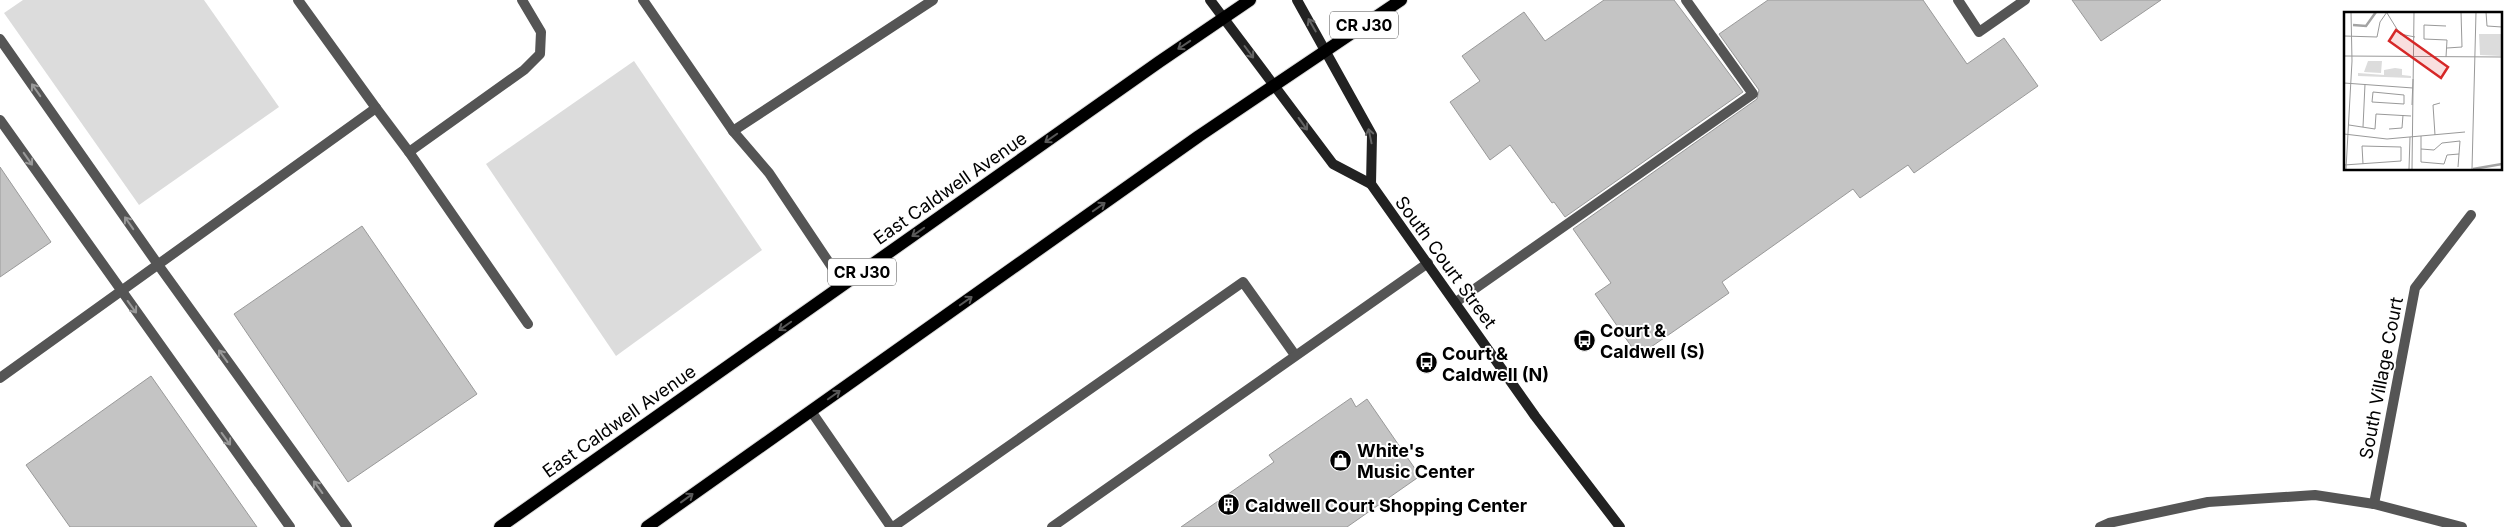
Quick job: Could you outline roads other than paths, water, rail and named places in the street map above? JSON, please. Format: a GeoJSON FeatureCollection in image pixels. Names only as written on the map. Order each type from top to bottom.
{"type":"FeatureCollection","features":[{"type":"Feature","properties":{"kind":"main road","name":"East Caldwell Avenue"},"geometry":{"type":"LineString","coordinates":[[500,527],[1250,0]]}},
{"type":"Feature","properties":{"kind":"main road","name":"CR J30"},"geometry":{"type":"LineString","coordinates":[[647,527],[1274,85],[1401,0]]}},
{"type":"Feature","properties":{"kind":"street"},"geometry":{"type":"LineString","coordinates":[[298,0],[409,152],[528,324]]}},
{"type":"Feature","properties":{"kind":"street"},"geometry":{"type":"LineString","coordinates":[[409,152],[524,70],[540,54],[541,32],[522,0]]}},
{"type":"Feature","properties":{"kind":"street"},"geometry":{"type":"LineString","coordinates":[[643,0],[733,131],[769,173],[844,284]]}},
{"type":"Feature","properties":{"kind":"street"},"geometry":{"type":"LineString","coordinates":[[733,131],[933,0]]}},
{"type":"Feature","properties":{"kind":"street","name":"South Court Street"},"geometry":{"type":"LineString","coordinates":[[1210,0],[1333,164],[1371,184],[1535,416],[1620,527]]}},
{"type":"Feature","properties":{"kind":"street"},"geometry":{"type":"LineString","coordinates":[[1297,0],[1372,136],[1371,184]]}},
{"type":"Feature","properties":{"kind":"street"},"geometry":{"type":"LineString","coordinates":[[1456,302],[1752,94],[1686,0]]}},
{"type":"Feature","properties":{"kind":"street"},"geometry":{"type":"LineString","coordinates":[[1958,0],[1979,32],[2025,0]]}},
{"type":"Feature","properties":{"kind":"street"},"geometry":{"type":"LineString","coordinates":[[0,39],[159,266],[347,527]]}},
{"type":"Feature","properties":{"kind":"street"},"geometry":{"type":"LineString","coordinates":[[0,378],[120,291],[159,266],[376,108]]}},
{"type":"Feature","properties":{"kind":"street"},"geometry":{"type":"LineString","coordinates":[[0,120],[120,291],[290,527]]}},
{"type":"Feature","properties":{"kind":"street","name":"South Village Court"},"geometry":{"type":"LineString","coordinates":[[2374,504],[2415,288],[2471,215]]}},
{"type":"Feature","properties":{"kind":"street"},"geometry":{"type":"LineString","coordinates":[[1052,527],[1428,263]]}},
{"type":"Feature","properties":{"kind":"street"},"geometry":{"type":"LineString","coordinates":[[811,411],[892,527],[1243,282],[1295,355]]}},
{"type":"Feature","properties":{"kind":"street"},"geometry":{"type":"LineString","coordinates":[[2100,527],[2208,502],[2315,495],[2374,504],[2462,527]]}},
{"type":"Feature","properties":{"kind":"place","name":"Court & Caldwell (S)"},"geometry":{"type":"Point","coordinates":[1584,340]}},
{"type":"Feature","properties":{"kind":"place","name":"Court & Caldwell (N)"},"geometry":{"type":"Point","coordinates":[1426,363]}},
{"type":"Feature","properties":{"kind":"place","name":"White's Music Center"},"geometry":{"type":"Point","coordinates":[1341,460]}},
{"type":"Feature","properties":{"kind":"place","name":"Caldwell Court Shopping Center"},"geometry":{"type":"Point","coordinates":[1229,505]}}]}
